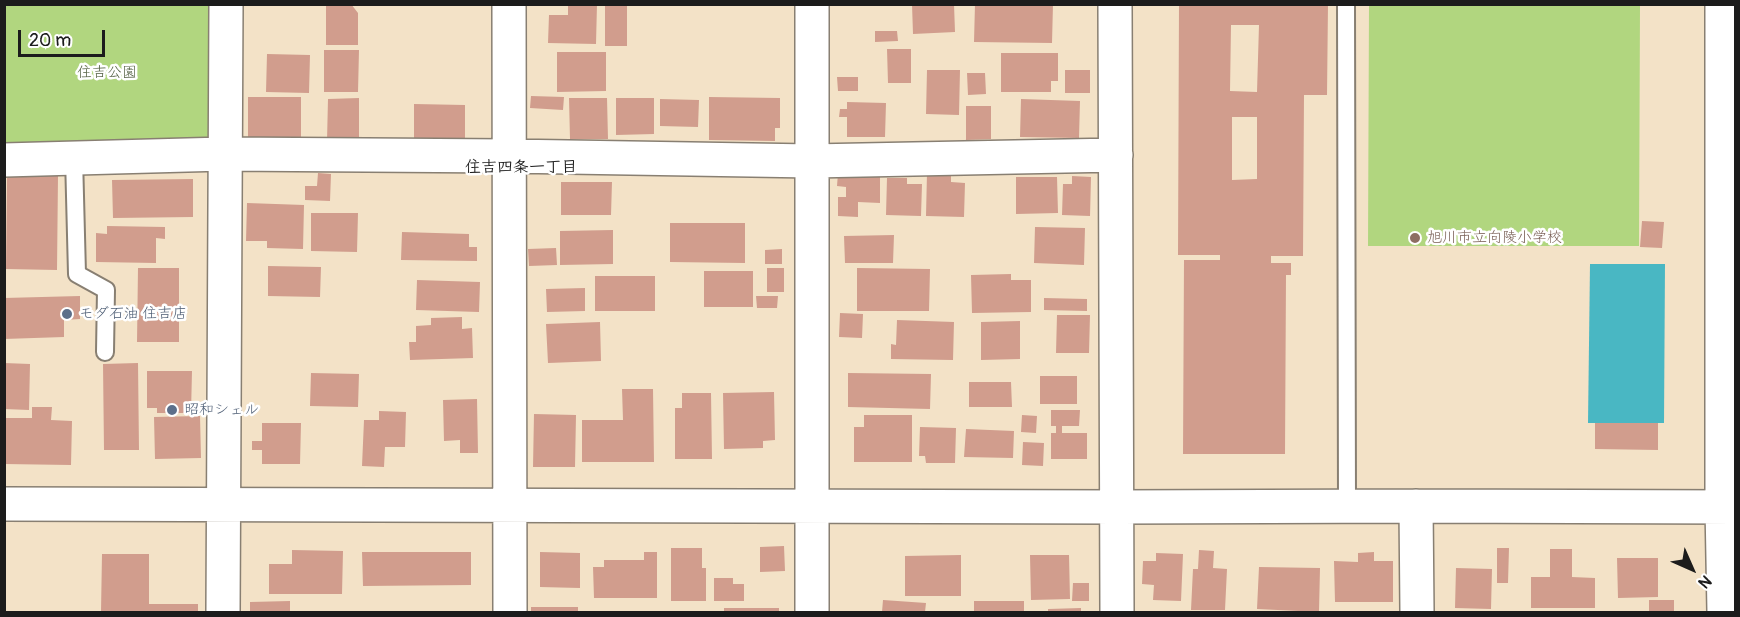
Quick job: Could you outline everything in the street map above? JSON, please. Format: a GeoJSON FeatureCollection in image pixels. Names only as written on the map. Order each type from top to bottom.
{"type":"FeatureCollection","features":[{"type":"Feature","properties":{"kind":"street"},"geometry":{"type":"LineString","coordinates":[[223,612],[226,4]]}},
{"type":"Feature","properties":{"kind":"street"},"geometry":{"type":"LineString","coordinates":[[508,4],[510,612]]}},
{"type":"Feature","properties":{"kind":"street"},"geometry":{"type":"LineString","coordinates":[[812,4],[812,612]]}},
{"type":"Feature","properties":{"kind":"street"},"geometry":{"type":"LineString","coordinates":[[1115,4],[1117,612]]}},
{"type":"Feature","properties":{"kind":"street"},"geometry":{"type":"LineString","coordinates":[[1722,4],[1729,507],[1724,612]]}},
{"type":"Feature","properties":{"kind":"street"},"geometry":{"type":"LineString","coordinates":[[4,160],[224,154],[812,161],[1116,155]]}},
{"type":"Feature","properties":{"kind":"street"},"geometry":{"type":"LineString","coordinates":[[4,504],[1729,507]]}},
{"type":"Feature","properties":{"kind":"street"},"geometry":{"type":"LineString","coordinates":[[1416,506],[1417,612]]}},
{"type":"Feature","properties":{"kind":"lane"},"geometry":{"type":"LineString","coordinates":[[1346,4],[1347,506]]}},
{"type":"Feature","properties":{"kind":"lane"},"geometry":{"type":"LineString","coordinates":[[74,157],[77,274],[106,290],[105,352]]}},
{"type":"Feature","properties":{"kind":"green space","name":"住吉公園"},"geometry":{"type":"Polygon","coordinates":[[[4,5],[210,5],[209,142],[5,142],[4,5]]]}},
{"type":"Feature","properties":{"kind":"green space"},"geometry":{"type":"Polygon","coordinates":[[[1369,5],[1640,5],[1639,246],[1368,246],[1369,5]]]}},
{"type":"Feature","properties":{"kind":"water"},"geometry":{"type":"Polygon","coordinates":[[[1590,264],[1665,264],[1664,423],[1588,423],[1590,264]]]}},
{"type":"Feature","properties":{"kind":"building"},"geometry":{"type":"Polygon","coordinates":[[[326,4],[351,4],[358,13],[358,45],[326,45],[326,4]]]}},
{"type":"Feature","properties":{"kind":"building"},"geometry":{"type":"Polygon","coordinates":[[[568,4],[597,4],[596,44],[548,43],[549,15],[568,15],[568,4]]]}},
{"type":"Feature","properties":{"kind":"building"},"geometry":{"type":"Polygon","coordinates":[[[912,4],[954,4],[955,32],[913,34],[912,4]]]}},
{"type":"Feature","properties":{"kind":"building"},"geometry":{"type":"Polygon","coordinates":[[[975,4],[1053,4],[1052,43],[974,42],[975,4]]]}},
{"type":"Feature","properties":{"kind":"building"},"geometry":{"type":"Polygon","coordinates":[[[1179,4],[1328,4],[1327,95],[1304,95],[1303,256],[1271,256],[1271,263],[1291,263],[1291,275],[1286,275],[1285,454],[1183,454],[1184,260],[1220,260],[1220,255],[1178,255],[1179,4]],[[1231,25],[1230,91],[1257,92],[1259,25],[1231,25]],[[1232,117],[1232,180],[1257,179],[1257,117],[1232,117]]]}},
{"type":"Feature","properties":{"kind":"building"},"geometry":{"type":"Polygon","coordinates":[[[605,5],[627,6],[627,46],[605,46],[605,5]]]}},
{"type":"Feature","properties":{"kind":"building"},"geometry":{"type":"Polygon","coordinates":[[[875,31],[897,31],[898,41],[875,42],[875,31]]]}},
{"type":"Feature","properties":{"kind":"building"},"geometry":{"type":"Polygon","coordinates":[[[887,49],[911,49],[911,83],[888,83],[887,49]]]}},
{"type":"Feature","properties":{"kind":"building"},"geometry":{"type":"Polygon","coordinates":[[[324,50],[359,50],[358,92],[324,92],[324,50]]]}},
{"type":"Feature","properties":{"kind":"building"},"geometry":{"type":"Polygon","coordinates":[[[557,52],[606,52],[606,91],[557,92],[557,52]]]}},
{"type":"Feature","properties":{"kind":"building"},"geometry":{"type":"Polygon","coordinates":[[[1001,53],[1058,53],[1058,81],[1051,81],[1051,92],[1001,92],[1001,53]]]}},
{"type":"Feature","properties":{"kind":"building"},"geometry":{"type":"Polygon","coordinates":[[[267,54],[310,55],[309,93],[266,92],[267,54]]]}},
{"type":"Feature","properties":{"kind":"building"},"geometry":{"type":"Polygon","coordinates":[[[927,70],[960,70],[959,115],[926,114],[927,70]]]}},
{"type":"Feature","properties":{"kind":"building"},"geometry":{"type":"Polygon","coordinates":[[[1065,70],[1090,70],[1090,93],[1065,93],[1065,70]]]}},
{"type":"Feature","properties":{"kind":"building"},"geometry":{"type":"Polygon","coordinates":[[[967,73],[985,73],[986,94],[968,95],[967,73]]]}},
{"type":"Feature","properties":{"kind":"building"},"geometry":{"type":"Polygon","coordinates":[[[837,77],[858,77],[858,91],[838,91],[837,77]]]}},
{"type":"Feature","properties":{"kind":"building"},"geometry":{"type":"Polygon","coordinates":[[[531,96],[564,97],[563,110],[530,108],[531,96]]]}},
{"type":"Feature","properties":{"kind":"building"},"geometry":{"type":"Polygon","coordinates":[[[248,97],[301,97],[301,142],[248,142],[248,97]]]}},
{"type":"Feature","properties":{"kind":"building"},"geometry":{"type":"Polygon","coordinates":[[[709,97],[780,98],[780,128],[775,128],[775,141],[709,140],[709,97]]]}},
{"type":"Feature","properties":{"kind":"building"},"geometry":{"type":"Polygon","coordinates":[[[359,98],[359,141],[327,141],[328,99],[359,98]]]}},
{"type":"Feature","properties":{"kind":"building"},"geometry":{"type":"Polygon","coordinates":[[[569,98],[607,98],[608,139],[570,139],[569,98]]]}},
{"type":"Feature","properties":{"kind":"building"},"geometry":{"type":"Polygon","coordinates":[[[616,98],[654,98],[654,134],[616,135],[616,98]]]}},
{"type":"Feature","properties":{"kind":"building"},"geometry":{"type":"Polygon","coordinates":[[[660,99],[699,100],[698,127],[660,126],[660,99]]]}},
{"type":"Feature","properties":{"kind":"building"},"geometry":{"type":"Polygon","coordinates":[[[1021,99],[1080,101],[1079,138],[1020,137],[1021,99]]]}},
{"type":"Feature","properties":{"kind":"building"},"geometry":{"type":"Polygon","coordinates":[[[847,102],[886,103],[885,137],[847,137],[847,117],[839,117],[840,109],[847,109],[847,102]]]}},
{"type":"Feature","properties":{"kind":"building"},"geometry":{"type":"Polygon","coordinates":[[[414,104],[465,105],[465,141],[414,141],[414,104]]]}},
{"type":"Feature","properties":{"kind":"building"},"geometry":{"type":"Polygon","coordinates":[[[966,106],[991,106],[991,139],[966,140],[966,106]]]}},
{"type":"Feature","properties":{"kind":"building"},"geometry":{"type":"Polygon","coordinates":[[[318,173],[331,174],[330,201],[305,200],[305,186],[317,186],[318,173]]]}},
{"type":"Feature","properties":{"kind":"building"},"geometry":{"type":"Polygon","coordinates":[[[838,173],[880,174],[880,203],[858,202],[858,217],[838,216],[838,197],[846,197],[846,187],[837,186],[838,173]]]}},
{"type":"Feature","properties":{"kind":"building"},"geometry":{"type":"Polygon","coordinates":[[[927,173],[951,174],[951,182],[965,183],[964,217],[926,216],[927,173]]]}},
{"type":"Feature","properties":{"kind":"building"},"geometry":{"type":"Polygon","coordinates":[[[7,176],[58,176],[57,270],[6,269],[7,176]]]}},
{"type":"Feature","properties":{"kind":"building"},"geometry":{"type":"Polygon","coordinates":[[[1072,176],[1091,177],[1090,216],[1062,215],[1063,184],[1072,184],[1072,176]]]}},
{"type":"Feature","properties":{"kind":"building"},"geometry":{"type":"Polygon","coordinates":[[[1016,177],[1057,177],[1058,213],[1016,214],[1016,177]]]}},
{"type":"Feature","properties":{"kind":"building"},"geometry":{"type":"Polygon","coordinates":[[[887,178],[907,178],[907,184],[922,184],[921,216],[886,215],[887,178]]]}},
{"type":"Feature","properties":{"kind":"building"},"geometry":{"type":"Polygon","coordinates":[[[193,179],[193,217],[113,218],[112,180],[193,179]]]}},
{"type":"Feature","properties":{"kind":"building"},"geometry":{"type":"Polygon","coordinates":[[[561,182],[612,182],[611,215],[561,215],[561,182]]]}},
{"type":"Feature","properties":{"kind":"building"},"geometry":{"type":"Polygon","coordinates":[[[247,203],[304,205],[303,249],[267,248],[267,241],[246,241],[247,203]]]}},
{"type":"Feature","properties":{"kind":"building"},"geometry":{"type":"Polygon","coordinates":[[[311,213],[358,213],[357,252],[311,251],[311,213]]]}},
{"type":"Feature","properties":{"kind":"building"},"geometry":{"type":"Polygon","coordinates":[[[1642,221],[1664,222],[1662,248],[1640,247],[1642,221]]]}},
{"type":"Feature","properties":{"kind":"building"},"geometry":{"type":"Polygon","coordinates":[[[670,223],[745,223],[745,263],[670,262],[670,223]]]}},
{"type":"Feature","properties":{"kind":"building"},"geometry":{"type":"Polygon","coordinates":[[[107,226],[165,227],[165,239],[156,238],[156,263],[96,262],[96,233],[107,234],[107,226]]]}},
{"type":"Feature","properties":{"kind":"building"},"geometry":{"type":"Polygon","coordinates":[[[1035,227],[1085,228],[1084,265],[1034,263],[1035,227]]]}},
{"type":"Feature","properties":{"kind":"building"},"geometry":{"type":"Polygon","coordinates":[[[613,230],[613,264],[560,265],[560,231],[613,230]]]}},
{"type":"Feature","properties":{"kind":"building"},"geometry":{"type":"Polygon","coordinates":[[[402,232],[469,234],[469,247],[477,247],[477,261],[401,260],[402,232]]]}},
{"type":"Feature","properties":{"kind":"building"},"geometry":{"type":"Polygon","coordinates":[[[894,235],[893,263],[845,263],[844,236],[894,235]]]}},
{"type":"Feature","properties":{"kind":"building"},"geometry":{"type":"Polygon","coordinates":[[[556,248],[557,265],[529,266],[528,249],[556,248]]]}},
{"type":"Feature","properties":{"kind":"building"},"geometry":{"type":"Polygon","coordinates":[[[782,249],[782,264],[765,264],[765,250],[782,249]]]}},
{"type":"Feature","properties":{"kind":"building"},"geometry":{"type":"Polygon","coordinates":[[[268,266],[321,267],[320,297],[268,296],[268,266]]]}},
{"type":"Feature","properties":{"kind":"building"},"geometry":{"type":"Polygon","coordinates":[[[138,268],[179,268],[179,342],[137,342],[138,268]]]}},
{"type":"Feature","properties":{"kind":"building"},"geometry":{"type":"Polygon","coordinates":[[[767,268],[784,268],[784,292],[767,292],[767,268]]]}},
{"type":"Feature","properties":{"kind":"building"},"geometry":{"type":"Polygon","coordinates":[[[857,268],[930,269],[929,311],[857,311],[857,268]]]}},
{"type":"Feature","properties":{"kind":"building"},"geometry":{"type":"Polygon","coordinates":[[[704,271],[753,271],[753,307],[704,307],[704,271]]]}},
{"type":"Feature","properties":{"kind":"building"},"geometry":{"type":"Polygon","coordinates":[[[1011,274],[1011,280],[1031,280],[1031,312],[972,313],[971,275],[1011,274]]]}},
{"type":"Feature","properties":{"kind":"building"},"geometry":{"type":"Polygon","coordinates":[[[595,276],[655,276],[655,311],[595,311],[595,276]]]}},
{"type":"Feature","properties":{"kind":"building"},"geometry":{"type":"Polygon","coordinates":[[[417,280],[480,282],[479,312],[416,310],[417,280]]]}},
{"type":"Feature","properties":{"kind":"building"},"geometry":{"type":"Polygon","coordinates":[[[585,288],[585,311],[547,312],[546,289],[585,288]]]}},
{"type":"Feature","properties":{"kind":"building"},"geometry":{"type":"Polygon","coordinates":[[[80,296],[80,319],[64,320],[64,337],[4,339],[4,298],[80,296]]]}},
{"type":"Feature","properties":{"kind":"building"},"geometry":{"type":"Polygon","coordinates":[[[756,296],[778,296],[777,308],[757,308],[756,296]]]}},
{"type":"Feature","properties":{"kind":"building"},"geometry":{"type":"Polygon","coordinates":[[[1044,298],[1087,299],[1087,311],[1044,310],[1044,298]]]}},
{"type":"Feature","properties":{"kind":"building"},"geometry":{"type":"Polygon","coordinates":[[[840,313],[863,314],[862,338],[839,337],[840,313]]]}},
{"type":"Feature","properties":{"kind":"building"},"geometry":{"type":"Polygon","coordinates":[[[1057,315],[1090,315],[1089,353],[1056,353],[1057,315]]]}},
{"type":"Feature","properties":{"kind":"building"},"geometry":{"type":"Polygon","coordinates":[[[462,317],[462,329],[472,328],[473,358],[410,360],[409,342],[416,342],[416,326],[431,325],[431,318],[462,317]]]}},
{"type":"Feature","properties":{"kind":"building"},"geometry":{"type":"Polygon","coordinates":[[[897,320],[954,322],[953,360],[891,359],[891,344],[896,345],[897,320]]]}},
{"type":"Feature","properties":{"kind":"building"},"geometry":{"type":"Polygon","coordinates":[[[1020,321],[1020,359],[981,360],[981,322],[1020,321]]]}},
{"type":"Feature","properties":{"kind":"building"},"geometry":{"type":"Polygon","coordinates":[[[600,322],[601,361],[548,363],[546,324],[600,322]]]}},
{"type":"Feature","properties":{"kind":"building"},"geometry":{"type":"Polygon","coordinates":[[[4,363],[30,364],[29,410],[4,409],[4,363]]]}},
{"type":"Feature","properties":{"kind":"building"},"geometry":{"type":"Polygon","coordinates":[[[138,363],[139,450],[104,450],[103,364],[138,363]]]}},
{"type":"Feature","properties":{"kind":"building"},"geometry":{"type":"Polygon","coordinates":[[[147,371],[192,371],[191,413],[157,413],[157,408],[147,408],[147,371]]]}},
{"type":"Feature","properties":{"kind":"building"},"geometry":{"type":"Polygon","coordinates":[[[311,373],[359,374],[358,407],[310,406],[311,373]]]}},
{"type":"Feature","properties":{"kind":"building"},"geometry":{"type":"Polygon","coordinates":[[[848,373],[931,374],[930,409],[848,407],[848,373]]]}},
{"type":"Feature","properties":{"kind":"building"},"geometry":{"type":"Polygon","coordinates":[[[1040,376],[1077,376],[1077,404],[1040,404],[1040,376]]]}},
{"type":"Feature","properties":{"kind":"building"},"geometry":{"type":"Polygon","coordinates":[[[969,382],[1011,382],[1012,407],[969,407],[969,382]]]}},
{"type":"Feature","properties":{"kind":"building"},"geometry":{"type":"Polygon","coordinates":[[[622,389],[653,389],[654,462],[582,462],[582,420],[623,420],[622,389]]]}},
{"type":"Feature","properties":{"kind":"building"},"geometry":{"type":"Polygon","coordinates":[[[774,392],[775,440],[763,441],[763,448],[724,449],[723,393],[774,392]]]}},
{"type":"Feature","properties":{"kind":"building"},"geometry":{"type":"Polygon","coordinates":[[[682,393],[711,393],[712,459],[675,459],[675,408],[682,408],[682,393]]]}},
{"type":"Feature","properties":{"kind":"building"},"geometry":{"type":"Polygon","coordinates":[[[477,399],[478,453],[460,453],[460,440],[444,441],[443,400],[477,399]]]}},
{"type":"Feature","properties":{"kind":"building"},"geometry":{"type":"Polygon","coordinates":[[[32,407],[52,407],[51,420],[72,421],[71,465],[4,464],[4,418],[32,418],[32,407]]]}},
{"type":"Feature","properties":{"kind":"building"},"geometry":{"type":"Polygon","coordinates":[[[1051,410],[1080,410],[1079,426],[1062,426],[1062,433],[1087,433],[1087,459],[1051,459],[1051,433],[1056,433],[1056,426],[1051,426],[1051,410]]]}},
{"type":"Feature","properties":{"kind":"building"},"geometry":{"type":"Polygon","coordinates":[[[379,411],[406,412],[405,447],[385,447],[384,467],[362,466],[364,420],[379,420],[379,411]]]}},
{"type":"Feature","properties":{"kind":"building"},"geometry":{"type":"Polygon","coordinates":[[[534,414],[576,415],[575,467],[533,467],[534,414]]]}},
{"type":"Feature","properties":{"kind":"building"},"geometry":{"type":"Polygon","coordinates":[[[864,415],[912,415],[912,462],[854,462],[854,427],[864,427],[864,415]]]}},
{"type":"Feature","properties":{"kind":"building"},"geometry":{"type":"Polygon","coordinates":[[[1022,415],[1037,416],[1036,433],[1021,432],[1022,415]]]}},
{"type":"Feature","properties":{"kind":"building"},"geometry":{"type":"Polygon","coordinates":[[[200,416],[201,458],[155,459],[154,417],[200,416]]]}},
{"type":"Feature","properties":{"kind":"building"},"geometry":{"type":"Polygon","coordinates":[[[262,423],[301,423],[300,464],[262,464],[262,450],[252,450],[252,441],[262,441],[262,423]]]}},
{"type":"Feature","properties":{"kind":"building"},"geometry":{"type":"Polygon","coordinates":[[[1595,423],[1658,423],[1658,450],[1595,449],[1595,423]]]}},
{"type":"Feature","properties":{"kind":"building"},"geometry":{"type":"Polygon","coordinates":[[[920,427],[956,428],[955,463],[926,463],[925,456],[919,456],[920,427]]]}},
{"type":"Feature","properties":{"kind":"building"},"geometry":{"type":"Polygon","coordinates":[[[966,429],[1014,431],[1013,458],[964,457],[966,429]]]}},
{"type":"Feature","properties":{"kind":"building"},"geometry":{"type":"Polygon","coordinates":[[[1023,442],[1044,443],[1043,466],[1022,465],[1023,442]]]}},
{"type":"Feature","properties":{"kind":"building"},"geometry":{"type":"Polygon","coordinates":[[[784,546],[785,571],[760,572],[760,547],[784,546]]]}},
{"type":"Feature","properties":{"kind":"building"},"geometry":{"type":"Polygon","coordinates":[[[671,548],[702,548],[702,568],[706,568],[706,601],[671,601],[671,548]]]}},
{"type":"Feature","properties":{"kind":"building"},"geometry":{"type":"Polygon","coordinates":[[[1497,548],[1509,548],[1508,583],[1497,583],[1497,548]]]}},
{"type":"Feature","properties":{"kind":"building"},"geometry":{"type":"Polygon","coordinates":[[[1550,549],[1572,549],[1572,577],[1595,578],[1595,608],[1531,608],[1531,577],[1550,577],[1550,549]]]}},
{"type":"Feature","properties":{"kind":"building"},"geometry":{"type":"Polygon","coordinates":[[[292,550],[343,551],[342,594],[269,594],[269,564],[292,564],[292,550]]]}},
{"type":"Feature","properties":{"kind":"building"},"geometry":{"type":"Polygon","coordinates":[[[1199,550],[1214,551],[1213,568],[1227,569],[1225,610],[1191,610],[1193,569],[1198,569],[1199,550]]]}},
{"type":"Feature","properties":{"kind":"building"},"geometry":{"type":"Polygon","coordinates":[[[362,552],[471,552],[471,585],[363,586],[362,552]]]}},
{"type":"Feature","properties":{"kind":"building"},"geometry":{"type":"Polygon","coordinates":[[[540,552],[580,553],[580,588],[540,587],[540,552]]]}},
{"type":"Feature","properties":{"kind":"building"},"geometry":{"type":"Polygon","coordinates":[[[644,552],[657,552],[657,598],[594,598],[593,567],[604,567],[604,560],[644,560],[644,552]]]}},
{"type":"Feature","properties":{"kind":"building"},"geometry":{"type":"Polygon","coordinates":[[[1374,552],[1374,561],[1393,561],[1393,602],[1335,602],[1334,561],[1358,562],[1358,553],[1374,552]]]}},
{"type":"Feature","properties":{"kind":"building"},"geometry":{"type":"Polygon","coordinates":[[[1156,553],[1183,554],[1181,601],[1153,600],[1154,585],[1142,584],[1143,561],[1156,561],[1156,553]]]}},
{"type":"Feature","properties":{"kind":"building"},"geometry":{"type":"Polygon","coordinates":[[[102,554],[149,554],[149,604],[198,604],[198,612],[101,612],[102,554]]]}},
{"type":"Feature","properties":{"kind":"building"},"geometry":{"type":"Polygon","coordinates":[[[961,555],[961,596],[905,596],[905,556],[961,555]]]}},
{"type":"Feature","properties":{"kind":"building"},"geometry":{"type":"Polygon","coordinates":[[[1030,555],[1069,555],[1070,599],[1031,600],[1030,555]]]}},
{"type":"Feature","properties":{"kind":"building"},"geometry":{"type":"Polygon","coordinates":[[[1617,558],[1658,558],[1658,597],[1618,598],[1617,558]]]}},
{"type":"Feature","properties":{"kind":"building"},"geometry":{"type":"Polygon","coordinates":[[[1259,567],[1320,568],[1319,612],[1257,609],[1259,567]]]}},
{"type":"Feature","properties":{"kind":"building"},"geometry":{"type":"Polygon","coordinates":[[[1456,568],[1492,569],[1491,609],[1455,608],[1456,568]]]}},
{"type":"Feature","properties":{"kind":"building"},"geometry":{"type":"Polygon","coordinates":[[[714,578],[733,578],[733,584],[744,584],[744,601],[714,601],[714,578]]]}},
{"type":"Feature","properties":{"kind":"building"},"geometry":{"type":"Polygon","coordinates":[[[1073,583],[1089,583],[1089,601],[1072,601],[1073,583]]]}},
{"type":"Feature","properties":{"kind":"building"},"geometry":{"type":"Polygon","coordinates":[[[883,600],[926,603],[925,612],[882,612],[883,600]]]}},
{"type":"Feature","properties":{"kind":"building"},"geometry":{"type":"Polygon","coordinates":[[[1649,600],[1674,600],[1674,611],[1649,611],[1649,600]]]}},
{"type":"Feature","properties":{"kind":"building"},"geometry":{"type":"Polygon","coordinates":[[[290,601],[290,612],[250,612],[250,602],[290,601]]]}},
{"type":"Feature","properties":{"kind":"building"},"geometry":{"type":"Polygon","coordinates":[[[974,601],[1024,601],[1024,612],[974,612],[974,601]]]}},
{"type":"Feature","properties":{"kind":"building"},"geometry":{"type":"Polygon","coordinates":[[[531,607],[578,607],[578,612],[531,612],[531,607]]]}},
{"type":"Feature","properties":{"kind":"building"},"geometry":{"type":"Polygon","coordinates":[[[724,608],[779,608],[779,612],[724,612],[724,608]]]}},
{"type":"Feature","properties":{"kind":"building"},"geometry":{"type":"Polygon","coordinates":[[[1081,608],[1081,612],[1048,612],[1048,609],[1081,608]]]}},
{"type":"Feature","properties":{"kind":"place","name":"旭川市立向陵小学校"},"geometry":{"type":"Point","coordinates":[1415,238]}},
{"type":"Feature","properties":{"kind":"place","name":"モダ石油 住吉店"},"geometry":{"type":"Point","coordinates":[67,314]}},
{"type":"Feature","properties":{"kind":"place","name":"昭和シェル"},"geometry":{"type":"Point","coordinates":[172,410]}},
{"type":"Feature","properties":{"kind":"district","name":"住吉四条一丁目"},"geometry":{"type":"Point","coordinates":[521,168]}}]}
